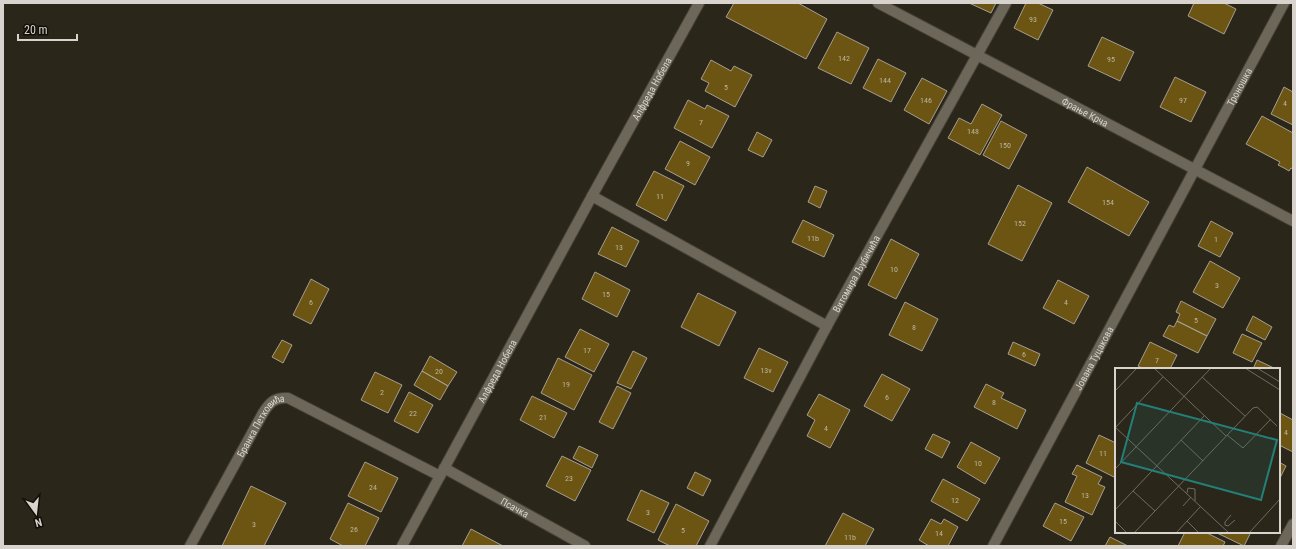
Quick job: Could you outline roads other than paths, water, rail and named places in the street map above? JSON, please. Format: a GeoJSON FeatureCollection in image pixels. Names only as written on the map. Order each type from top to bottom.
{"type":"FeatureCollection","features":[{"type":"Feature","properties":{"kind":"street","name":"Алфреда Нобела"},"geometry":{"type":"LineString","coordinates":[[402,546],[592,196],[699,3]]}},
{"type":"Feature","properties":{"kind":"street","name":"Фрање Крча"},"geometry":{"type":"LineString","coordinates":[[878,3],[1293,221]]}},
{"type":"Feature","properties":{"kind":"street","name":"Витомира Љубичића"},"geometry":{"type":"LineString","coordinates":[[710,546],[827,326],[1006,3]]}},
{"type":"Feature","properties":{"kind":"street","name":"Троношка"},"geometry":{"type":"LineString","coordinates":[[1194,170],[1284,3]]}},
{"type":"Feature","properties":{"kind":"street","name":"Јована Туцакова"},"geometry":{"type":"LineString","coordinates":[[993,546],[1194,170]]}},
{"type":"Feature","properties":{"kind":"street"},"geometry":{"type":"LineString","coordinates":[[592,196],[827,326]]}},
{"type":"Feature","properties":{"kind":"street","name":"Бранка Петковића"},"geometry":{"type":"LineString","coordinates":[[190,546],[263,413],[273,400],[279,398],[288,398],[442,472]]}},
{"type":"Feature","properties":{"kind":"street","name":"Псачка"},"geometry":{"type":"LineString","coordinates":[[442,472],[585,546]]}},
{"type":"Feature","properties":{"kind":"street"},"geometry":{"type":"LineString","coordinates":[[1281,546],[1293,524]]}}]}
